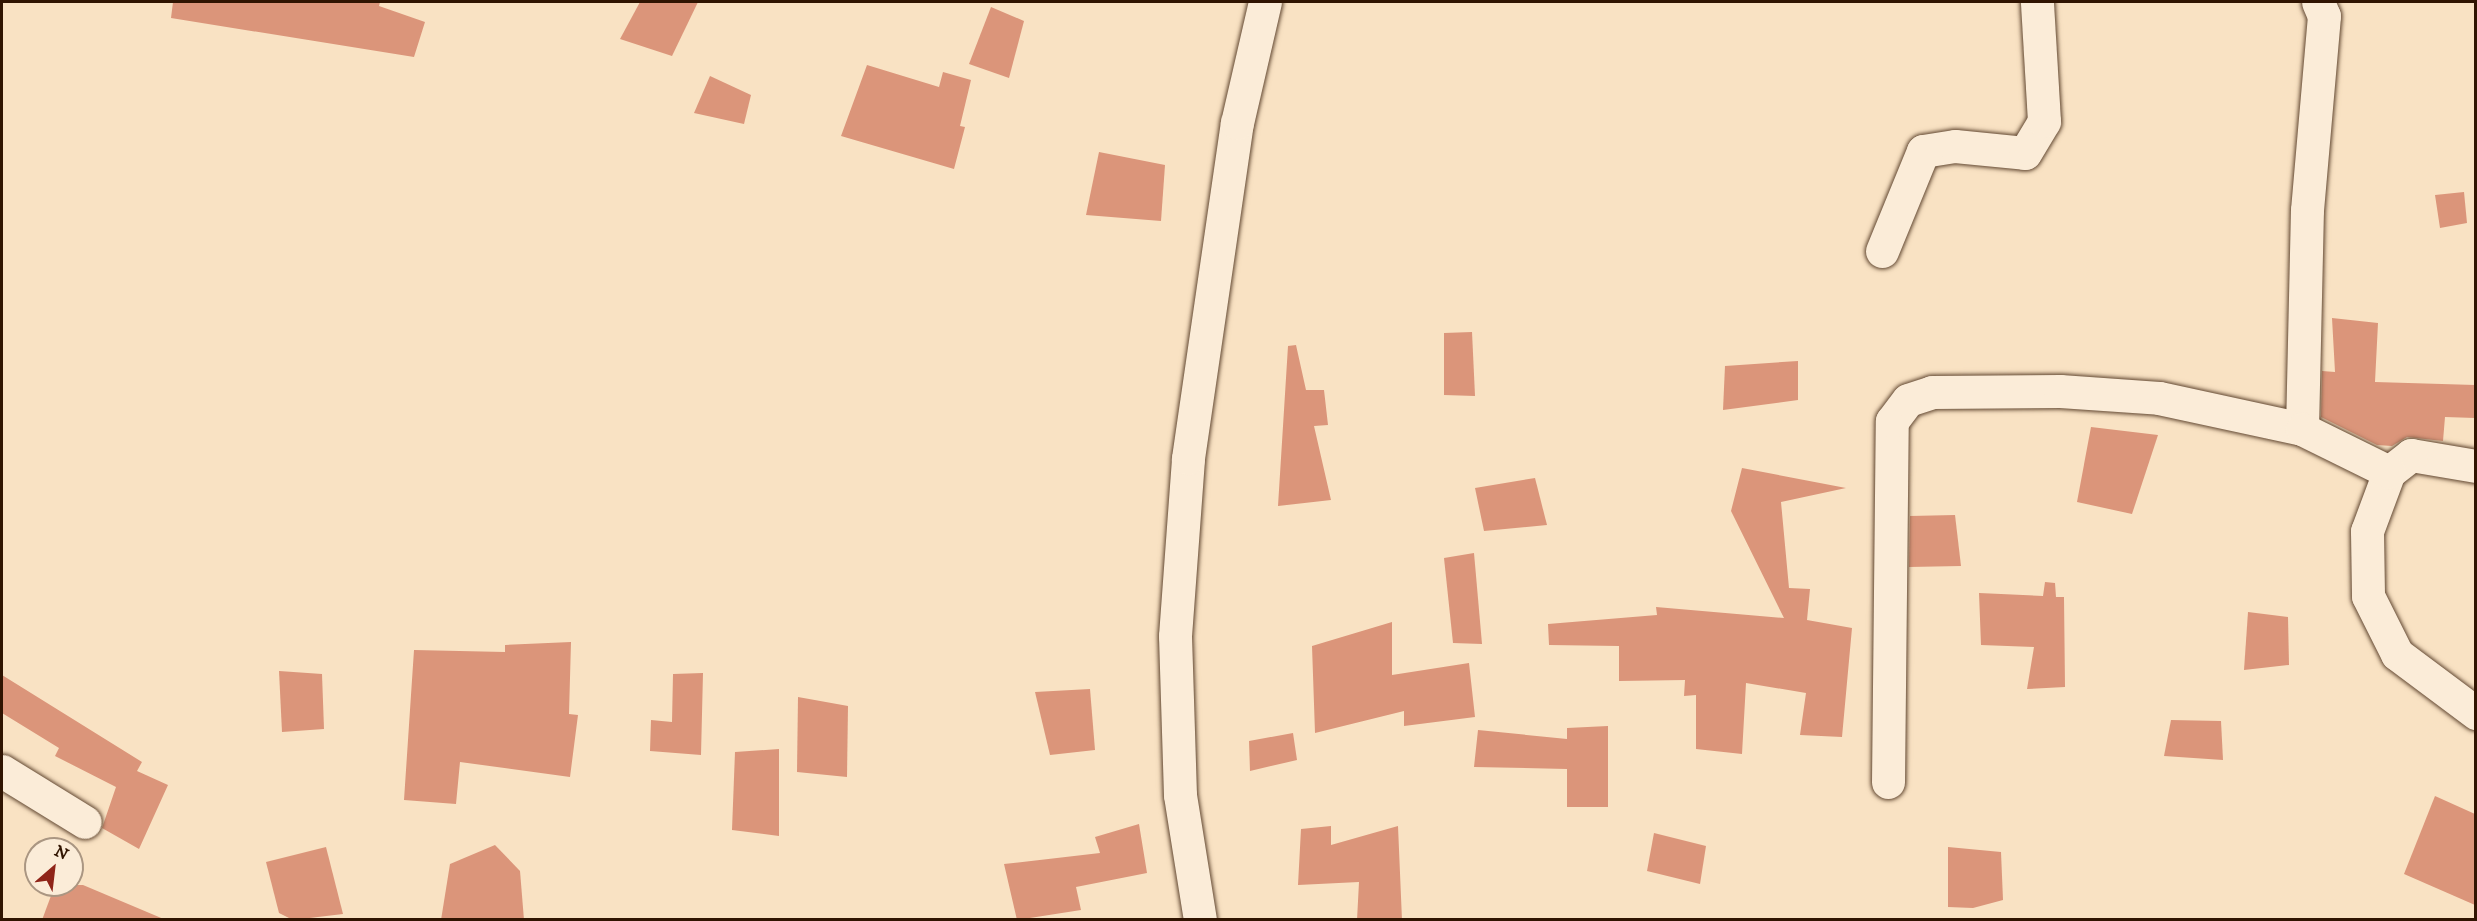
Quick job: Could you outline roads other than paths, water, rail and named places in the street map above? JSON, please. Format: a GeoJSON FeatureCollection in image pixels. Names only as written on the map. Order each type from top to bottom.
{"type":"FeatureCollection","features":[{"type":"Feature","properties":{"kind":"street"},"geometry":{"type":"LineString","coordinates":[[1200,920],[1180,795],[1176,636],[1188,458],[1237,123],[1265,2]]}},
{"type":"Feature","properties":{"kind":"street"},"geometry":{"type":"LineString","coordinates":[[1882,251],[1923,151],[1955,146],[2025,153],[2030,145],[2044,121],[2037,2]]}},
{"type":"Feature","properties":{"kind":"street"},"geometry":{"type":"LineString","coordinates":[[2302,429],[2307,210],[2324,16],[2318,2]]}},
{"type":"Feature","properties":{"kind":"street"},"geometry":{"type":"LineString","coordinates":[[1888,782],[1887,608],[1894,549],[1892,421],[1898,408],[1932,392],[2060,391],[2159,398],[2302,429],[2389,472]]}},
{"type":"Feature","properties":{"kind":"street"},"geometry":{"type":"LineString","coordinates":[[2475,466],[2410,455],[2389,472],[2367,531],[2368,596],[2397,654],[2475,714]]}},
{"type":"Feature","properties":{"kind":"street"},"geometry":{"type":"LineString","coordinates":[[2,771],[85,822]]}}]}
